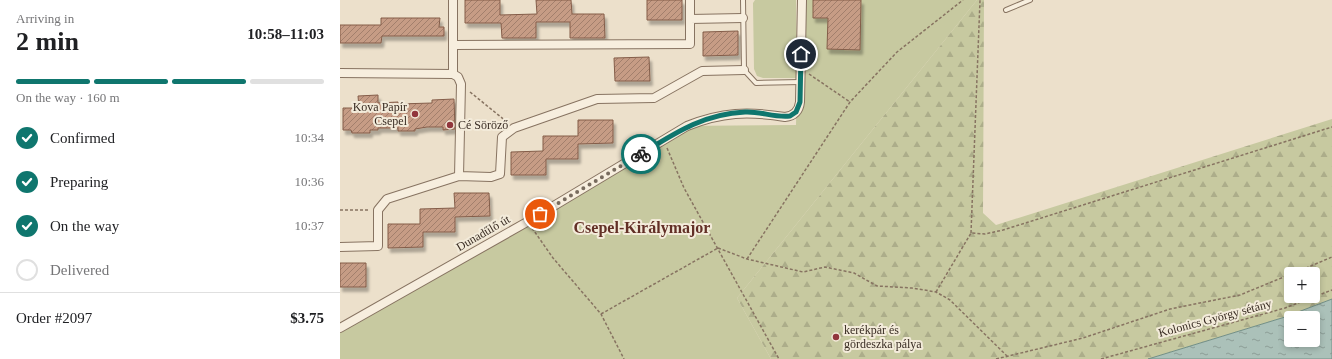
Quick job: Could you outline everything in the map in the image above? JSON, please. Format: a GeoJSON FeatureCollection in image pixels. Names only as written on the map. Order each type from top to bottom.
{"type":"FeatureCollection","features":[{"type":"Feature","properties":{"kind":"street"},"geometry":{"type":"LineString","coordinates":[[453,0],[453,74]]}},
{"type":"Feature","properties":{"kind":"street"},"geometry":{"type":"LineString","coordinates":[[453,45],[690,44],[690,0]]}},
{"type":"Feature","properties":{"kind":"street","name":"Dunadűlő út"},"geometry":{"type":"LineString","coordinates":[[340,328],[527,222],[687,126],[700,121],[729,114],[746,112],[790,116],[799,108],[801,93],[802,0]]}},
{"type":"Feature","properties":{"kind":"street"},"geometry":{"type":"LineString","coordinates":[[690,19],[743,18]]}},
{"type":"Feature","properties":{"kind":"street"},"geometry":{"type":"LineString","coordinates":[[340,247],[378,246],[378,210],[387,200],[459,176],[492,177],[500,174],[502,137],[514,128],[597,99],[654,98],[702,71],[744,70]]}},
{"type":"Feature","properties":{"kind":"street"},"geometry":{"type":"LineString","coordinates":[[340,73],[453,74],[458,77],[461,84],[459,176]]}},
{"type":"Feature","properties":{"kind":"lane"},"geometry":{"type":"LineString","coordinates":[[743,0],[744,70],[756,83],[801,82]]}},
{"type":"Feature","properties":{"kind":"lane"},"geometry":{"type":"LineString","coordinates":[[1006,10],[1030,0]]}},
{"type":"Feature","properties":{"kind":"path"},"geometry":{"type":"LineString","coordinates":[[747,259],[850,102],[897,52],[963,0]]}},
{"type":"Feature","properties":{"kind":"path"},"geometry":{"type":"LineString","coordinates":[[936,292],[971,233],[980,0]]}},
{"type":"Feature","properties":{"kind":"path"},"geometry":{"type":"LineString","coordinates":[[801,67],[815,80],[850,102]]}},
{"type":"Feature","properties":{"kind":"path"},"geometry":{"type":"LineString","coordinates":[[461,84],[514,128]]}},
{"type":"Feature","properties":{"kind":"path"},"geometry":{"type":"LineString","coordinates":[[971,233],[985,234],[1003,230],[1332,127]]}},
{"type":"Feature","properties":{"kind":"path"},"geometry":{"type":"LineString","coordinates":[[663,141],[684,188],[779,359]]}},
{"type":"Feature","properties":{"kind":"path"},"geometry":{"type":"LineString","coordinates":[[340,210],[378,210]]}},
{"type":"Feature","properties":{"kind":"path"},"geometry":{"type":"LineString","coordinates":[[527,222],[553,258],[601,314],[624,359]]}},
{"type":"Feature","properties":{"kind":"path"},"geometry":{"type":"LineString","coordinates":[[718,248],[747,259],[802,272],[825,267],[854,273],[878,286],[912,288],[936,292],[950,300],[1007,356]]}},
{"type":"Feature","properties":{"kind":"path"},"geometry":{"type":"LineString","coordinates":[[601,314],[718,248]]}},
{"type":"Feature","properties":{"kind":"path"},"geometry":{"type":"LineString","coordinates":[[1310,267],[1332,258]]}},
{"type":"Feature","properties":{"kind":"path"},"geometry":{"type":"LineString","coordinates":[[996,359],[1083,338],[1170,309],[1240,295],[1284,277]]}},
{"type":"Feature","properties":{"kind":"path","name":"Kolonics György sétány"},"geometry":{"type":"LineString","coordinates":[[1101,359],[1285,308],[1332,290]]}},
{"type":"Feature","properties":{"kind":"green space"},"geometry":{"type":"Polygon","coordinates":[[[755,0],[796,0],[797,72],[800,0],[977,0],[737,298],[771,359],[340,359],[340,328],[680,126],[796,125],[797,78],[763,78],[757,76],[754,69],[753,3],[755,0]]]}},
{"type":"Feature","properties":{"kind":"green space"},"geometry":{"type":"Polygon","coordinates":[[[977,0],[984,0],[983,213],[996,225],[1332,119],[1332,299],[1301,311],[1284,311],[1284,317],[1148,359],[771,359],[737,298],[977,0]]]}},
{"type":"Feature","properties":{"kind":"water"},"geometry":{"type":"Polygon","coordinates":[[[1332,299],[1332,359],[1148,359],[1284,317],[1284,347],[1320,347],[1320,311],[1301,311],[1332,299]]]}},
{"type":"Feature","properties":{"kind":"building"},"geometry":{"type":"Polygon","coordinates":[[[465,0],[500,0],[500,15],[537,14],[536,0],[571,0],[572,14],[604,14],[605,38],[570,38],[570,22],[536,22],[536,38],[502,38],[501,23],[465,23],[465,0]]]}},
{"type":"Feature","properties":{"kind":"building"},"geometry":{"type":"Polygon","coordinates":[[[647,0],[682,0],[682,20],[647,20],[647,0]]]}},
{"type":"Feature","properties":{"kind":"building"},"geometry":{"type":"Polygon","coordinates":[[[813,0],[861,0],[860,50],[827,49],[828,18],[813,18],[813,0]]]}},
{"type":"Feature","properties":{"kind":"building"},"geometry":{"type":"Polygon","coordinates":[[[381,18],[440,18],[439,27],[444,27],[444,36],[382,36],[381,43],[340,43],[340,25],[381,25],[381,18]]]}},
{"type":"Feature","properties":{"kind":"building"},"geometry":{"type":"Polygon","coordinates":[[[738,31],[738,55],[703,56],[703,32],[738,31]]]}},
{"type":"Feature","properties":{"kind":"building"},"geometry":{"type":"Polygon","coordinates":[[[649,57],[650,81],[615,81],[614,58],[649,57]]]}},
{"type":"Feature","properties":{"kind":"building"},"geometry":{"type":"Polygon","coordinates":[[[378,95],[378,103],[432,103],[432,100],[454,99],[455,129],[443,130],[443,127],[427,127],[415,129],[415,131],[398,131],[398,128],[378,128],[378,130],[370,130],[370,133],[352,133],[351,130],[343,130],[343,108],[359,108],[358,96],[378,95]]]}},
{"type":"Feature","properties":{"kind":"building"},"geometry":{"type":"Polygon","coordinates":[[[578,120],[613,120],[613,143],[578,144],[578,159],[546,159],[546,175],[511,175],[511,152],[543,151],[543,136],[578,136],[578,120]]]}},
{"type":"Feature","properties":{"kind":"building"},"geometry":{"type":"Polygon","coordinates":[[[454,193],[489,193],[490,216],[455,217],[455,232],[423,232],[423,247],[388,248],[388,224],[420,224],[420,209],[455,208],[454,193]]]}},
{"type":"Feature","properties":{"kind":"building"},"geometry":{"type":"Polygon","coordinates":[[[340,263],[366,263],[366,287],[340,287],[340,263]]]}},
{"type":"Feature","properties":{"kind":"way so far"},"geometry":{"type":"LineString","coordinates":[[540,214],[641,154]]}},
{"type":"Feature","properties":{"kind":"place","name":"Kova Papír Csepel"},"geometry":{"type":"Point","coordinates":[415,114]}},
{"type":"Feature","properties":{"kind":"place","name":"Cé Söröző"},"geometry":{"type":"Point","coordinates":[450,125]}},
{"type":"Feature","properties":{"kind":"place","name":"kerékpár és gördeszka pálya"},"geometry":{"type":"Point","coordinates":[836,337]}},
{"type":"Feature","properties":{"kind":"district","name":"Csepel-Királymajor"},"geometry":{"type":"Point","coordinates":[642,227]}},
{"type":"Feature","properties":{"kind":"route"},"geometry":{"type":"LineString","coordinates":[[641,154],[687,126],[700,121],[729,114],[746,112],[785,117],[790,116],[799,108],[801,54]]}}]}
